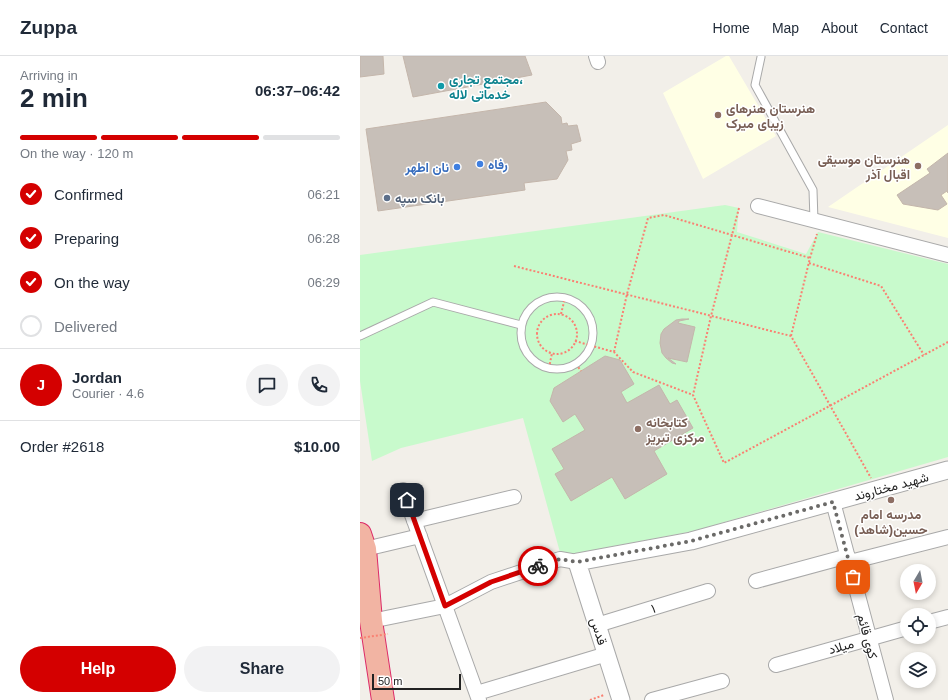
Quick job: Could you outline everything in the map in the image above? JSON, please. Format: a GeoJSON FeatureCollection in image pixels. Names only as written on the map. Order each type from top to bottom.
{"type":"FeatureCollection","features":[{"type":"Feature","properties":{"kind":"highway"},"geometry":{"type":"LineString","coordinates":[[363,542],[373,631],[383,700]]}},
{"type":"Feature","properties":{"kind":"street"},"geometry":{"type":"LineString","coordinates":[[758,206],[816,226],[948,255]]}},
{"type":"Feature","properties":{"kind":"street","name":"شهید مختاروند"},"geometry":{"type":"LineString","coordinates":[[373,631],[445,606],[491,582],[560,559],[577,562],[691,541],[948,470]]}},
{"type":"Feature","properties":{"kind":"street"},"geometry":{"type":"LineString","coordinates":[[403,490],[478,696],[607,654]]}},
{"type":"Feature","properties":{"kind":"street"},"geometry":{"type":"LineString","coordinates":[[414,521],[514,497]]}},
{"type":"Feature","properties":{"kind":"street","name":"کوی قائم"},"geometry":{"type":"LineString","coordinates":[[833,502],[886,700]]}},
{"type":"Feature","properties":{"kind":"street"},"geometry":{"type":"LineString","coordinates":[[363,542],[420,536]]}},
{"type":"Feature","properties":{"kind":"street"},"geometry":{"type":"LineString","coordinates":[[756,581],[948,536]]}},
{"type":"Feature","properties":{"kind":"street","name":"قدس"},"geometry":{"type":"LineString","coordinates":[[577,562],[622,700]]}},
{"type":"Feature","properties":{"kind":"street","name":"۱"},"geometry":{"type":"LineString","coordinates":[[597,624],[708,591]]}},
{"type":"Feature","properties":{"kind":"street"},"geometry":{"type":"LineString","coordinates":[[936,620],[948,617]]}},
{"type":"Feature","properties":{"kind":"street","name":"میلاد"},"geometry":{"type":"LineString","coordinates":[[776,665],[900,630]]}},
{"type":"Feature","properties":{"kind":"street"},"geometry":{"type":"LineString","coordinates":[[652,700],[722,681]]}},
{"type":"Feature","properties":{"kind":"lane"},"geometry":{"type":"LineString","coordinates":[[761,57],[755,85],[813,190],[816,226]]}},
{"type":"Feature","properties":{"kind":"lane"},"geometry":{"type":"LineString","coordinates":[[557,297],[565,298],[580,305],[588,314],[592,326],[593,338],[591,346],[583,359],[576,364],[562,369],[549,368],[539,365],[530,358],[523,348],[520,337],[521,325],[526,314],[534,305],[545,299],[557,297]]}},
{"type":"Feature","properties":{"kind":"lane"},"geometry":{"type":"LineString","coordinates":[[360,336],[433,302],[521,325]]}},
{"type":"Feature","properties":{"kind":"path"},"geometry":{"type":"LineString","coordinates":[[739,208],[711,316],[693,395],[724,462],[948,342]]}},
{"type":"Feature","properties":{"kind":"path"},"geometry":{"type":"LineString","coordinates":[[614,352],[627,294],[648,218],[664,215],[810,258]]}},
{"type":"Feature","properties":{"kind":"path"},"geometry":{"type":"LineString","coordinates":[[816,226],[809,263],[791,336],[877,490]]}},
{"type":"Feature","properties":{"kind":"path"},"geometry":{"type":"LineString","coordinates":[[809,263],[881,286],[924,355]]}},
{"type":"Feature","properties":{"kind":"path"},"geometry":{"type":"LineString","coordinates":[[514,266],[791,336]]}},
{"type":"Feature","properties":{"kind":"path"},"geometry":{"type":"LineString","coordinates":[[561,314],[565,298]]}},
{"type":"Feature","properties":{"kind":"path"},"geometry":{"type":"LineString","coordinates":[[561,314],[572,321],[575,326],[575,341],[569,349],[564,352],[552,353],[545,350],[540,345],[537,338],[539,325],[543,319],[548,316],[561,314]]}},
{"type":"Feature","properties":{"kind":"path"},"geometry":{"type":"LineString","coordinates":[[575,341],[614,352],[633,372],[693,395]]}},
{"type":"Feature","properties":{"kind":"path"},"geometry":{"type":"LineString","coordinates":[[549,368],[552,353]]}},
{"type":"Feature","properties":{"kind":"path"},"geometry":{"type":"LineString","coordinates":[[576,364],[581,371]]}},
{"type":"Feature","properties":{"kind":"shaded area","name":"هنرستان هنرهای زیبای میرک"},"geometry":{"type":"Polygon","coordinates":[[[726,56],[729,56],[776,136],[703,179],[663,93],[726,56]]]}},
{"type":"Feature","properties":{"kind":"shaded area","name":"هنرستان موسیقی اقبال آذر"},"geometry":{"type":"Polygon","coordinates":[[[948,125],[948,238],[828,207],[948,125]]]}},
{"type":"Feature","properties":{"kind":"green space"},"geometry":{"type":"Polygon","coordinates":[[[725,205],[739,208],[737,232],[806,254],[818,232],[948,264],[948,457],[694,531],[561,556],[523,418],[401,448],[372,461],[360,381],[360,255],[725,205]]]}},
{"type":"Feature","properties":{"kind":"building"},"geometry":{"type":"Polygon","coordinates":[[[360,56],[383,56],[384,74],[360,77],[360,56]]]}},
{"type":"Feature","properties":{"kind":"building","name":"مجتمع تجاری، خدماتی لاله"},"geometry":{"type":"Polygon","coordinates":[[[403,56],[525,56],[532,75],[413,97],[403,56]]]}},
{"type":"Feature","properties":{"kind":"building"},"geometry":{"type":"Polygon","coordinates":[[[546,102],[561,117],[562,124],[567,123],[568,126],[577,125],[581,141],[571,144],[572,150],[566,151],[568,160],[557,179],[524,183],[525,190],[378,211],[366,129],[546,102]]]}},
{"type":"Feature","properties":{"kind":"building"},"geometry":{"type":"Polygon","coordinates":[[[948,153],[948,193],[947,191],[941,195],[947,204],[938,210],[903,204],[897,195],[930,173],[927,169],[948,153]]]}},
{"type":"Feature","properties":{"kind":"building"},"geometry":{"type":"Polygon","coordinates":[[[689,319],[679,321],[678,323],[695,327],[687,362],[668,358],[676,364],[672,363],[662,353],[660,343],[661,334],[664,329],[676,320],[689,319]]]}},
{"type":"Feature","properties":{"kind":"building","name":"کتابخانه مرکزى تبریز"},"geometry":{"type":"Polygon","coordinates":[[[605,356],[620,360],[634,384],[621,392],[627,403],[659,385],[670,404],[677,400],[693,428],[654,451],[667,474],[625,499],[612,477],[571,501],[555,474],[564,469],[552,449],[585,430],[575,414],[563,422],[550,401],[554,388],[605,356]]]}},
{"type":"Feature","properties":{"kind":"way so far"},"geometry":{"type":"LineString","coordinates":[[538,566],[560,559],[577,562],[691,541],[833,502],[853,577]]}},
{"type":"Feature","properties":{"kind":"place","name":"مجتمع تجاری، خدماتی لاله"},"geometry":{"type":"Point","coordinates":[441,86]}},
{"type":"Feature","properties":{"kind":"place","name":"هنرستان هنرهای زیبای میرک"},"geometry":{"type":"Point","coordinates":[718,115]}},
{"type":"Feature","properties":{"kind":"place","name":"رفاه"},"geometry":{"type":"Point","coordinates":[480,164]}},
{"type":"Feature","properties":{"kind":"place","name":"هنرستان موسیقی اقبال آذر"},"geometry":{"type":"Point","coordinates":[918,166]}},
{"type":"Feature","properties":{"kind":"place","name":"نان اطهر"},"geometry":{"type":"Point","coordinates":[457,167]}},
{"type":"Feature","properties":{"kind":"place","name":"بانک سپه"},"geometry":{"type":"Point","coordinates":[387,198]}},
{"type":"Feature","properties":{"kind":"place","name":"کتابخانه مرکزى تبریز"},"geometry":{"type":"Point","coordinates":[638,429]}},
{"type":"Feature","properties":{"kind":"place","name":"مدرسه امام حسین(شاهد)"},"geometry":{"type":"Point","coordinates":[891,500]}},
{"type":"Feature","properties":{"kind":"route"},"geometry":{"type":"LineString","coordinates":[[407,500],[445,606],[491,582],[538,566]]}}]}
